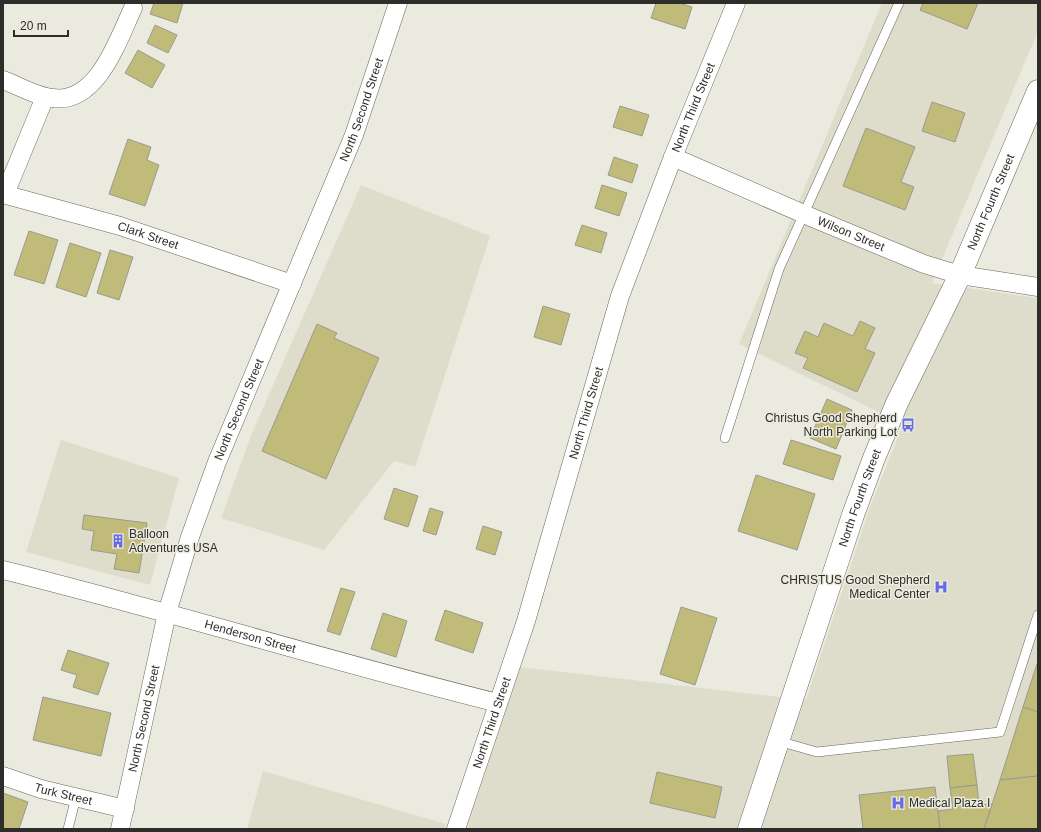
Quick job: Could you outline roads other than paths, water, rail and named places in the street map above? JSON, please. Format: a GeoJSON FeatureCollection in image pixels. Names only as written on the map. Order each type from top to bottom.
{"type":"FeatureCollection","features":[{"type":"Feature","properties":{"kind":"main road","name":"North Fourth Street"},"geometry":{"type":"LineString","coordinates":[[749,829],[853,515],[874,458],[897,403],[960,275],[1038,91]]}},
{"type":"Feature","properties":{"kind":"street","name":"North Second Street"},"geometry":{"type":"LineString","coordinates":[[120,829],[167,613],[217,462],[354,135],[398,3]]}},
{"type":"Feature","properties":{"kind":"street","name":"North Third Street"},"geometry":{"type":"LineString","coordinates":[[456,829],[526,621],[620,296],[672,157],[736,3]]}},
{"type":"Feature","properties":{"kind":"street"},"geometry":{"type":"LineString","coordinates":[[3,80],[45,97],[60,99],[75,95],[93,82],[106,65],[133,8]]}},
{"type":"Feature","properties":{"kind":"street"},"geometry":{"type":"LineString","coordinates":[[4,194],[45,97]]}},
{"type":"Feature","properties":{"kind":"street","name":"Wilson Street"},"geometry":{"type":"LineString","coordinates":[[672,157],[888,250],[960,275],[1038,287]]}},
{"type":"Feature","properties":{"kind":"street","name":"Clark Street"},"geometry":{"type":"LineString","coordinates":[[4,194],[120,226],[292,284]]}},
{"type":"Feature","properties":{"kind":"street","name":"Henderson Street"},"geometry":{"type":"LineString","coordinates":[[3,570],[167,613],[420,684],[498,703]]}},
{"type":"Feature","properties":{"kind":"street","name":"Turk Street"},"geometry":{"type":"LineString","coordinates":[[3,776],[41,789],[125,808]]}},
{"type":"Feature","properties":{"kind":"lane"},"geometry":{"type":"LineString","coordinates":[[724,438],[779,269],[899,3]]}},
{"type":"Feature","properties":{"kind":"lane"},"geometry":{"type":"LineString","coordinates":[[778,741],[817,752],[1000,732],[1038,615]]}},
{"type":"Feature","properties":{"kind":"lane"},"geometry":{"type":"LineString","coordinates":[[68,829],[76,797]]}},
{"type":"Feature","properties":{"kind":"place","name":"Christus Good Shepherd North Parking Lot"},"geometry":{"type":"Point","coordinates":[908,425]}},
{"type":"Feature","properties":{"kind":"place","name":"Balloon Adventures USA"},"geometry":{"type":"Point","coordinates":[118,541]}},
{"type":"Feature","properties":{"kind":"place","name":"CHRISTUS Good Shepherd Medical Center"},"geometry":{"type":"Point","coordinates":[941,587]}},
{"type":"Feature","properties":{"kind":"place","name":"Medical Plaza I"},"geometry":{"type":"Point","coordinates":[898,803]}}]}
